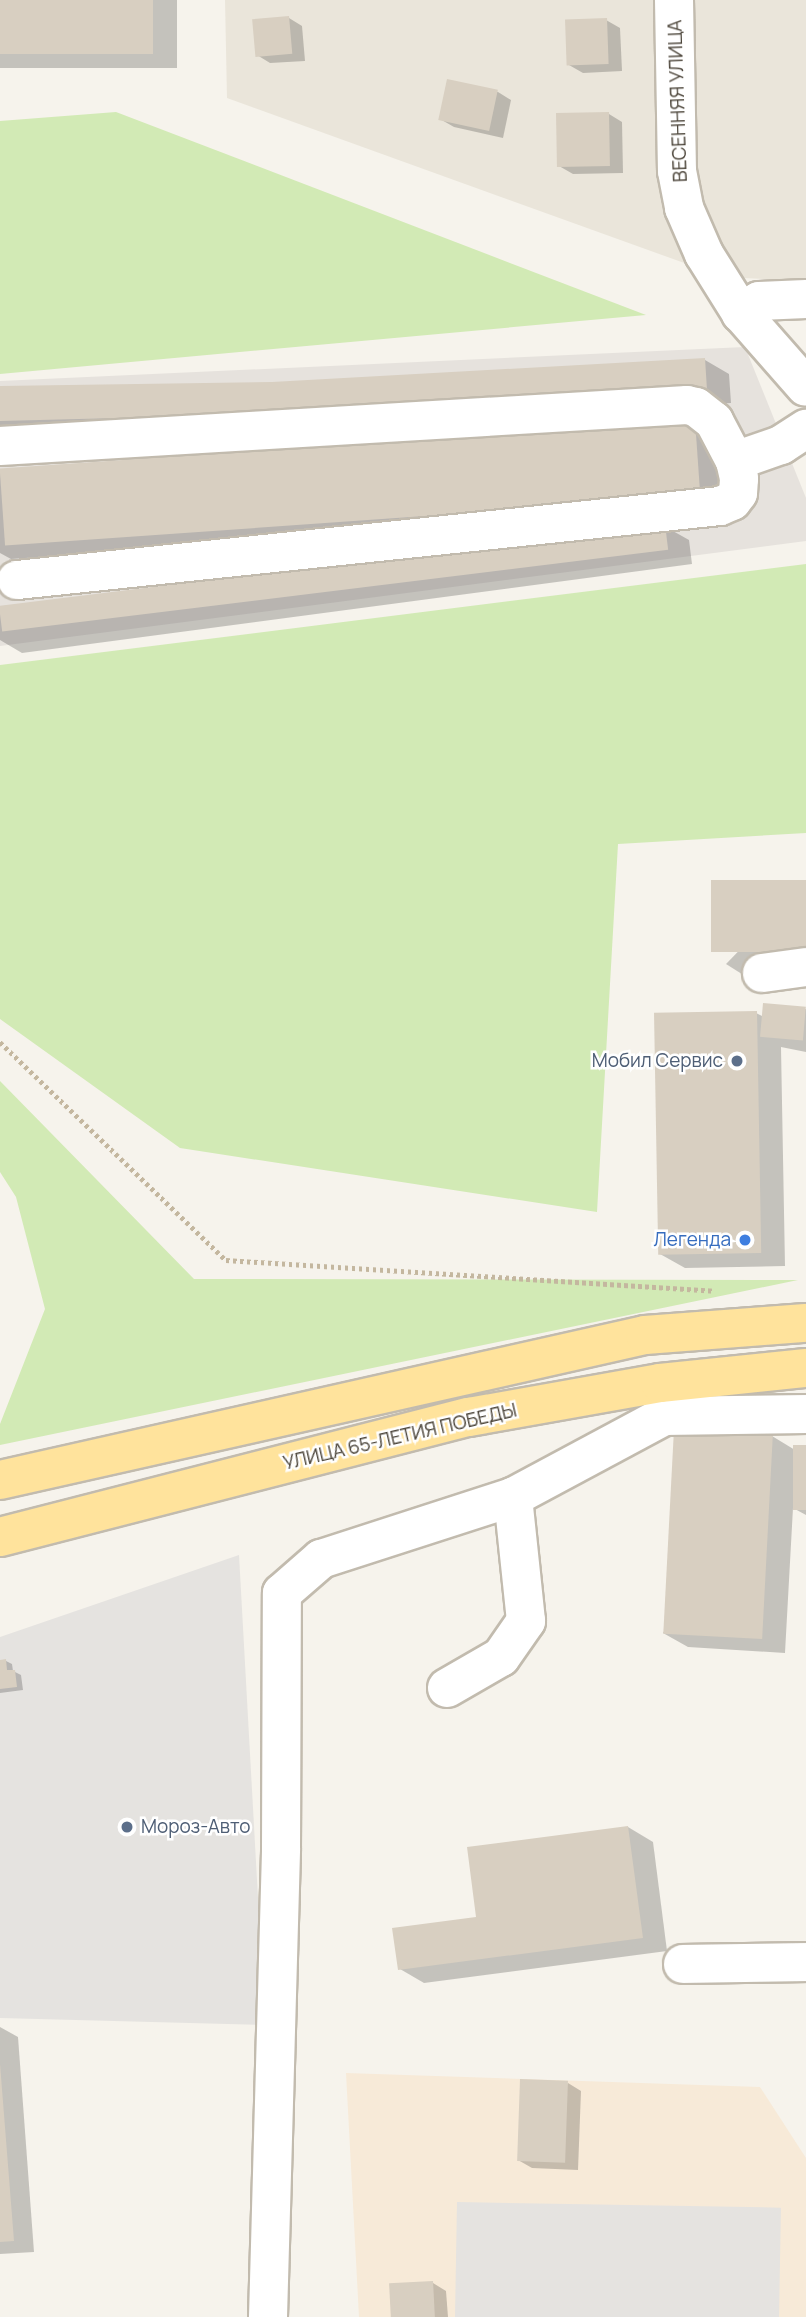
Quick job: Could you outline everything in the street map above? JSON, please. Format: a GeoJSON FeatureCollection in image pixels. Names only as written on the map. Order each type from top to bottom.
{"type":"FeatureCollection","features":[{"type":"Feature","properties":{"kind":"main road"},"geometry":{"type":"LineString","coordinates":[[0,1480],[645,1335],[806,1323]]}},
{"type":"Feature","properties":{"kind":"main road","name":"УЛИЦА 65-ЛЕТИЯ ПОБЕДЫ"},"geometry":{"type":"LineString","coordinates":[[0,1537],[469,1417],[660,1384],[806,1368]]}},
{"type":"Feature","properties":{"kind":"street","name":"ВЕСЕННЯЯ УЛИЦА"},"geometry":{"type":"LineString","coordinates":[[674,0],[677,171],[684,208],[704,254],[741,313],[806,387]]}},
{"type":"Feature","properties":{"kind":"street"},"geometry":{"type":"LineString","coordinates":[[741,313],[759,301],[806,299]]}},
{"type":"Feature","properties":{"kind":"street"},"geometry":{"type":"LineString","coordinates":[[0,446],[687,405],[696,407],[714,421],[735,461],[739,479],[738,493],[732,501],[720,506],[17,580]]}},
{"type":"Feature","properties":{"kind":"street"},"geometry":{"type":"LineString","coordinates":[[735,461],[781,445],[806,429]]}},
{"type":"Feature","properties":{"kind":"street"},"geometry":{"type":"LineString","coordinates":[[762,972],[806,967]]}},
{"type":"Feature","properties":{"kind":"street"},"geometry":{"type":"LineString","coordinates":[[268,2317],[281,1848],[282,1593],[321,1559],[513,1497],[664,1416],[806,1414]]}},
{"type":"Feature","properties":{"kind":"street"},"geometry":{"type":"LineString","coordinates":[[447,1688],[501,1657],[526,1621],[513,1497]]}},
{"type":"Feature","properties":{"kind":"street"},"geometry":{"type":"LineString","coordinates":[[683,1964],[806,1962]]}},
{"type":"Feature","properties":{"kind":"path"},"geometry":{"type":"LineString","coordinates":[[0,1042],[226,1259],[726,1291]]}},
{"type":"Feature","properties":{"kind":"shaded area"},"geometry":{"type":"Polygon","coordinates":[[[225,0],[806,0],[806,281],[723,277],[227,98],[225,0]]]}},
{"type":"Feature","properties":{"kind":"shaded area"},"geometry":{"type":"Polygon","coordinates":[[[745,347],[806,498],[806,541],[0,646],[0,381],[745,347]]]}},
{"type":"Feature","properties":{"kind":"shaded area","name":"Мороз-Авто"},"geometry":{"type":"Polygon","coordinates":[[[239,1555],[265,2025],[0,2018],[0,1637],[239,1555]]]}},
{"type":"Feature","properties":{"kind":"shaded area"},"geometry":{"type":"Polygon","coordinates":[[[346,2073],[760,2087],[806,2158],[806,2317],[359,2317],[346,2073]]]}},
{"type":"Feature","properties":{"kind":"shaded area"},"geometry":{"type":"Polygon","coordinates":[[[457,2202],[781,2208],[779,2317],[455,2317],[457,2202]]]}},
{"type":"Feature","properties":{"kind":"green space"},"geometry":{"type":"Polygon","coordinates":[[[116,112],[646,315],[0,374],[0,121],[116,112]]]}},
{"type":"Feature","properties":{"kind":"green space"},"geometry":{"type":"Polygon","coordinates":[[[806,564],[806,833],[618,844],[597,1212],[180,1148],[0,1019],[0,665],[806,564]]]}},
{"type":"Feature","properties":{"kind":"green space"},"geometry":{"type":"Polygon","coordinates":[[[0,1081],[194,1279],[798,1280],[0,1445],[0,1424],[45,1309],[16,1197],[0,1172],[0,1081]]]}},
{"type":"Feature","properties":{"kind":"building"},"geometry":{"type":"Polygon","coordinates":[[[0,0],[153,0],[153,54],[0,54],[0,0]]]}},
{"type":"Feature","properties":{"kind":"building"},"geometry":{"type":"Polygon","coordinates":[[[289,16],[292,54],[255,57],[252,19],[289,16]]]}},
{"type":"Feature","properties":{"kind":"building"},"geometry":{"type":"Polygon","coordinates":[[[607,18],[609,64],[567,65],[565,19],[607,18]]]}},
{"type":"Feature","properties":{"kind":"building"},"geometry":{"type":"Polygon","coordinates":[[[447,79],[498,90],[489,131],[438,120],[447,79]]]}},
{"type":"Feature","properties":{"kind":"building"},"geometry":{"type":"Polygon","coordinates":[[[609,112],[610,166],[557,167],[556,113],[609,112]]]}},
{"type":"Feature","properties":{"kind":"building"},"geometry":{"type":"Polygon","coordinates":[[[705,358],[707,390],[272,414],[0,421],[0,386],[272,382],[705,358]]]}},
{"type":"Feature","properties":{"kind":"building"},"geometry":{"type":"Polygon","coordinates":[[[695,420],[700,497],[5,545],[0,469],[695,420]]]}},
{"type":"Feature","properties":{"kind":"building"},"geometry":{"type":"Polygon","coordinates":[[[665,524],[668,550],[2,632],[0,606],[665,524]]]}},
{"type":"Feature","properties":{"kind":"building"},"geometry":{"type":"Polygon","coordinates":[[[711,880],[806,880],[806,952],[711,952],[711,880]]]}},
{"type":"Feature","properties":{"kind":"building"},"geometry":{"type":"Polygon","coordinates":[[[763,1003],[806,1007],[803,1041],[760,1037],[763,1003]]]}},
{"type":"Feature","properties":{"kind":"building"},"geometry":{"type":"Polygon","coordinates":[[[757,1011],[761,1253],[658,1255],[654,1013],[757,1011]]]}},
{"type":"Feature","properties":{"kind":"building"},"geometry":{"type":"Polygon","coordinates":[[[674,1429],[773,1434],[762,1639],[663,1634],[674,1429]]]}},
{"type":"Feature","properties":{"kind":"building"},"geometry":{"type":"Polygon","coordinates":[[[793,1445],[806,1445],[806,1510],[793,1510],[793,1445]]]}},
{"type":"Feature","properties":{"kind":"building"},"geometry":{"type":"Polygon","coordinates":[[[6,1659],[7,1670],[15,1670],[17,1687],[0,1689],[0,1660],[6,1659]]]}},
{"type":"Feature","properties":{"kind":"building"},"geometry":{"type":"Polygon","coordinates":[[[628,1826],[643,1938],[398,1970],[392,1928],[476,1917],[467,1847],[628,1826]]]}},
{"type":"Feature","properties":{"kind":"building"},"geometry":{"type":"Polygon","coordinates":[[[0,2064],[14,2241],[0,2242],[0,2064]]]}},
{"type":"Feature","properties":{"kind":"building"},"geometry":{"type":"Polygon","coordinates":[[[520,2079],[568,2081],[565,2163],[517,2161],[520,2079]]]}},
{"type":"Feature","properties":{"kind":"building"},"geometry":{"type":"Polygon","coordinates":[[[433,2281],[435,2317],[391,2317],[389,2283],[433,2281]]]}},
{"type":"Feature","properties":{"kind":"place","name":"Мобил Сервис"},"geometry":{"type":"Point","coordinates":[737,1061]}},
{"type":"Feature","properties":{"kind":"place","name":"Легенда"},"geometry":{"type":"Point","coordinates":[745,1240]}},
{"type":"Feature","properties":{"kind":"place","name":"Мороз-Авто"},"geometry":{"type":"Point","coordinates":[127,1827]}}]}
